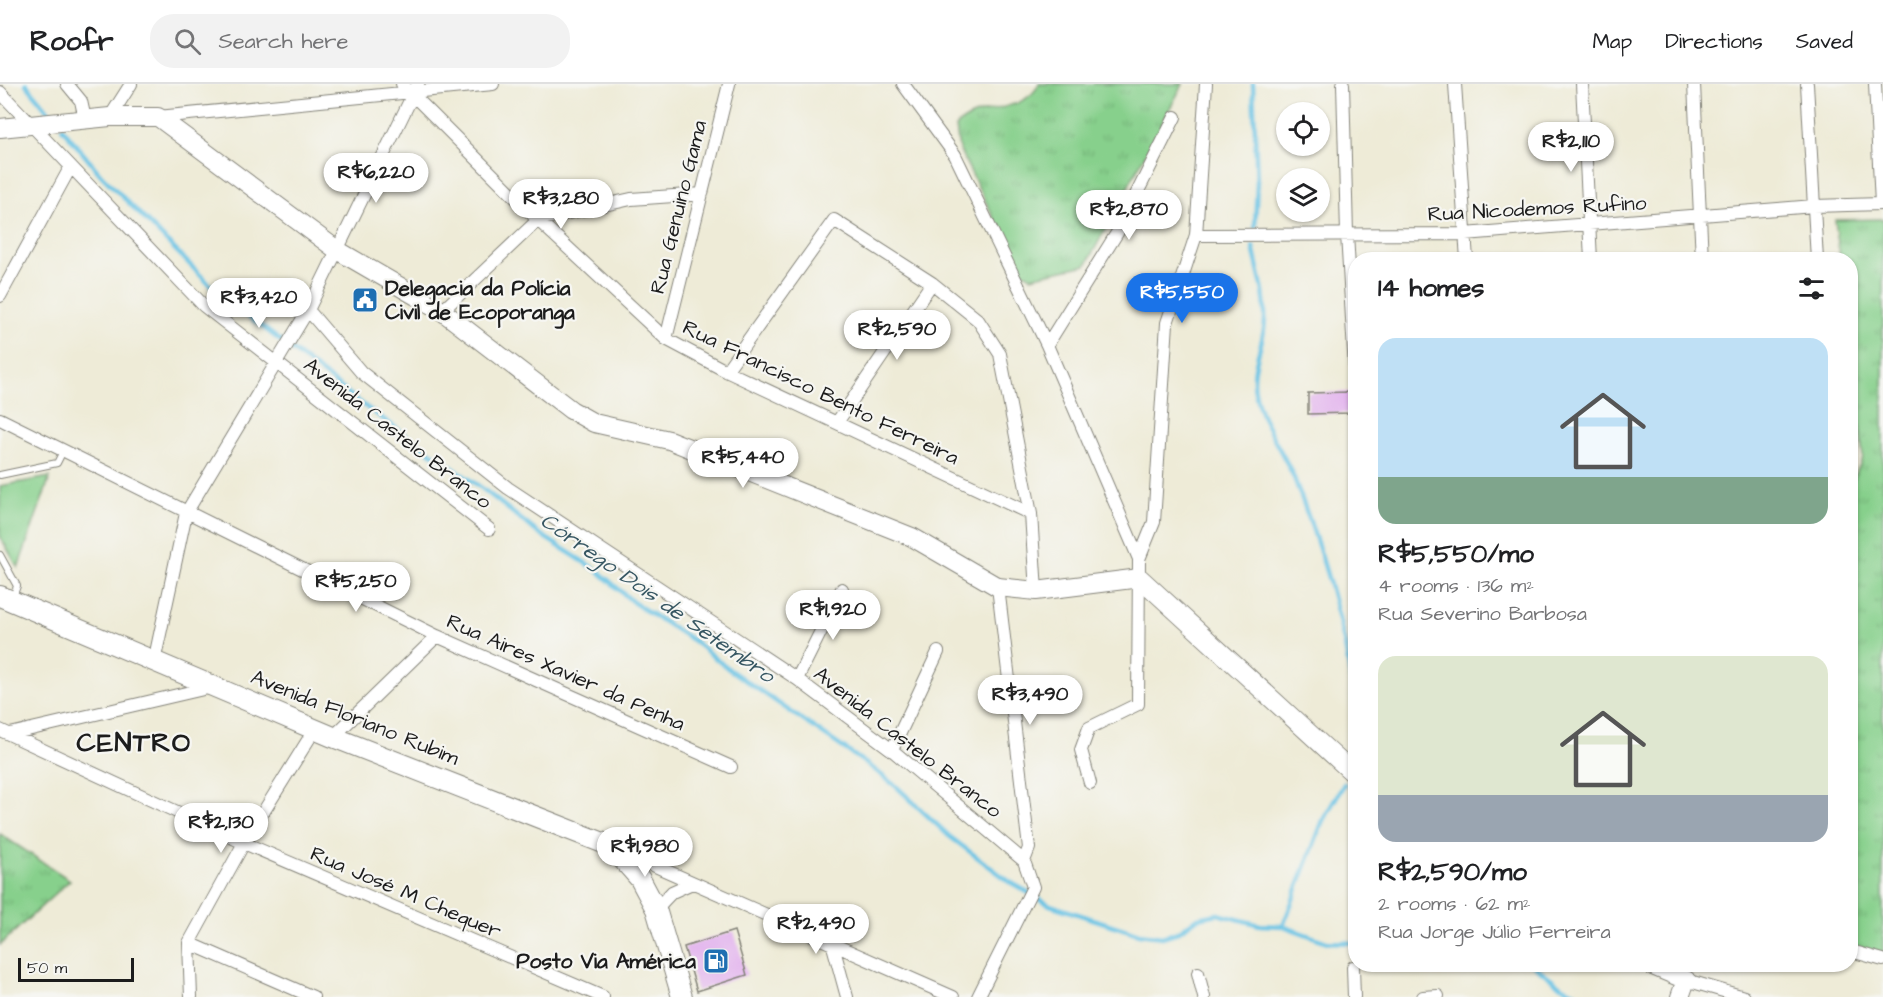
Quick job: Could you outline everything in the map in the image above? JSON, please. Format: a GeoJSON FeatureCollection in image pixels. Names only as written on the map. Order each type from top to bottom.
{"type":"FeatureCollection","features":[{"type":"Feature","properties":{"kind":"main road","name":"Avenida Floriano Rubim"},"geometry":{"type":"LineString","coordinates":[[6,598],[154,663],[217,686],[324,733],[611,846]]}},
{"type":"Feature","properties":{"kind":"main road"},"geometry":{"type":"LineString","coordinates":[[611,846],[640,879],[656,909],[682,997]]}},
{"type":"Feature","properties":{"kind":"street"},"geometry":{"type":"LineString","coordinates":[[67,84],[81,101],[85,119]]}},
{"type":"Feature","properties":{"kind":"street"},"geometry":{"type":"LineString","coordinates":[[110,117],[131,84]]}},
{"type":"Feature","properties":{"kind":"street","name":"Rua Francisco Bento Ferreira"},"geometry":{"type":"LineString","coordinates":[[402,84],[416,88],[538,220],[666,339],[726,371],[838,421],[1031,514]]}},
{"type":"Feature","properties":{"kind":"street"},"geometry":{"type":"LineString","coordinates":[[0,128],[110,117],[158,117],[416,88],[493,84]]}},
{"type":"Feature","properties":{"kind":"street","name":"Rua Genuino Gama"},"geometry":{"type":"LineString","coordinates":[[666,339],[729,84]]}},
{"type":"Feature","properties":{"kind":"street"},"geometry":{"type":"LineString","coordinates":[[903,84],[955,155],[1047,345],[1139,559],[1138,704],[1089,728],[1081,750],[1090,783]]}},
{"type":"Feature","properties":{"kind":"street"},"geometry":{"type":"LineString","coordinates":[[1139,559],[1154,522],[1167,323],[1196,236],[1206,84]]}},
{"type":"Feature","properties":{"kind":"street"},"geometry":{"type":"LineString","coordinates":[[1343,84],[1348,252]]}},
{"type":"Feature","properties":{"kind":"street"},"geometry":{"type":"LineString","coordinates":[[1455,84],[1467,252]]}},
{"type":"Feature","properties":{"kind":"street"},"geometry":{"type":"LineString","coordinates":[[1582,84],[1591,252]]}},
{"type":"Feature","properties":{"kind":"street"},"geometry":{"type":"LineString","coordinates":[[1694,84],[1702,252]]}},
{"type":"Feature","properties":{"kind":"street"},"geometry":{"type":"LineString","coordinates":[[1807,84],[1817,252]]}},
{"type":"Feature","properties":{"kind":"street","name":"Rua Nicodemos Rufino"},"geometry":{"type":"LineString","coordinates":[[1196,236],[1466,234],[1700,217],[1814,206],[1881,204],[1875,84]]}},
{"type":"Feature","properties":{"kind":"street"},"geometry":{"type":"LineString","coordinates":[[154,663],[186,513],[275,360],[308,310],[416,88]]}},
{"type":"Feature","properties":{"kind":"street","name":"Avenida Castelo Branco"},"geometry":{"type":"LineString","coordinates":[[0,92],[204,306],[489,529]]}},
{"type":"Feature","properties":{"kind":"street"},"geometry":{"type":"LineString","coordinates":[[158,117],[337,250],[442,311],[571,410],[594,423],[669,440],[901,533],[998,587],[1036,591],[1140,578],[1348,769]]}},
{"type":"Feature","properties":{"kind":"street"},"geometry":{"type":"LineString","coordinates":[[1047,345],[1117,233],[1174,117]]}},
{"type":"Feature","properties":{"kind":"street"},"geometry":{"type":"LineString","coordinates":[[0,296],[70,168]]}},
{"type":"Feature","properties":{"kind":"street"},"geometry":{"type":"LineString","coordinates":[[442,311],[538,220],[632,199],[702,194]]}},
{"type":"Feature","properties":{"kind":"street"},"geometry":{"type":"LineString","coordinates":[[726,371],[834,220],[932,283],[978,320],[1000,354],[1031,514],[1036,591]]}},
{"type":"Feature","properties":{"kind":"street"},"geometry":{"type":"LineString","coordinates":[[838,421],[932,283]]}},
{"type":"Feature","properties":{"kind":"street","name":"Avenida Castelo Branco"},"geometry":{"type":"LineString","coordinates":[[308,310],[361,372],[508,488],[797,679],[892,750],[1024,861]]}},
{"type":"Feature","properties":{"kind":"street","name":"Rua Aires Xavier da Penha"},"geometry":{"type":"LineString","coordinates":[[0,419],[436,636],[731,767]]}},
{"type":"Feature","properties":{"kind":"street"},"geometry":{"type":"LineString","coordinates":[[978,997],[1033,887],[1024,861],[1029,848],[998,587]]}},
{"type":"Feature","properties":{"kind":"street"},"geometry":{"type":"LineString","coordinates":[[797,679],[842,590]]}},
{"type":"Feature","properties":{"kind":"street"},"geometry":{"type":"LineString","coordinates":[[191,997],[189,943],[244,843],[324,733],[436,636]]}},
{"type":"Feature","properties":{"kind":"street"},"geometry":{"type":"LineString","coordinates":[[892,750],[938,652]]}},
{"type":"Feature","properties":{"kind":"street"},"geometry":{"type":"LineString","coordinates":[[4,733],[217,686]]}},
{"type":"Feature","properties":{"kind":"street","name":"Rua José M Chequer"},"geometry":{"type":"LineString","coordinates":[[4,733],[244,843],[603,997]]}},
{"type":"Feature","properties":{"kind":"street","name":"Avenida Floriano Rubim"},"geometry":{"type":"LineString","coordinates":[[611,846],[833,946],[953,997]]}},
{"type":"Feature","properties":{"kind":"street"},"geometry":{"type":"LineString","coordinates":[[656,909],[672,892],[692,882]]}},
{"type":"Feature","properties":{"kind":"street"},"geometry":{"type":"LineString","coordinates":[[189,943],[312,997]]}},
{"type":"Feature","properties":{"kind":"street"},"geometry":{"type":"LineString","coordinates":[[833,946],[847,997]]}},
{"type":"Feature","properties":{"kind":"street"},"geometry":{"type":"LineString","coordinates":[[1858,953],[1883,960]]}},
{"type":"Feature","properties":{"kind":"street"},"geometry":{"type":"LineString","coordinates":[[1353,972],[1354,997]]}},
{"type":"Feature","properties":{"kind":"street"},"geometry":{"type":"LineString","coordinates":[[1667,972],[1744,997]]}},
{"type":"Feature","properties":{"kind":"street"},"geometry":{"type":"LineString","coordinates":[[1198,973],[1204,997]]}},
{"type":"Feature","properties":{"kind":"street"},"geometry":{"type":"LineString","coordinates":[[1680,997],[1686,980]]}},
{"type":"Feature","properties":{"kind":"street"},"geometry":{"type":"LineString","coordinates":[[1423,997],[1438,996]]}},
{"type":"Feature","properties":{"kind":"lane"},"geometry":{"type":"LineString","coordinates":[[0,475],[57,463],[63,451]]}},
{"type":"Feature","properties":{"kind":"lane"},"geometry":{"type":"LineString","coordinates":[[0,555],[17,586],[6,598]]}},
{"type":"Feature","properties":{"kind":"green space"},"geometry":{"type":"Polygon","coordinates":[[[1039,84],[1183,84],[1086,265],[1031,277],[1021,271],[959,149],[956,127],[976,115],[1023,100],[1032,94],[1039,84]]]}},
{"type":"Feature","properties":{"kind":"green space"},"geometry":{"type":"Polygon","coordinates":[[[1883,219],[1883,960],[1858,951],[1858,469],[1863,457],[1858,414],[1858,252],[1839,252],[1835,220],[1883,219]]]}},
{"type":"Feature","properties":{"kind":"green space"},"geometry":{"type":"Polygon","coordinates":[[[50,477],[18,568],[0,536],[0,486],[50,477]]]}},
{"type":"Feature","properties":{"kind":"green space"},"geometry":{"type":"Polygon","coordinates":[[[0,834],[70,880],[0,945],[0,834]]]}},
{"type":"Feature","properties":{"kind":"building"},"geometry":{"type":"Polygon","coordinates":[[[1348,392],[1348,413],[1308,414],[1308,393],[1348,392]]]}},
{"type":"Feature","properties":{"kind":"building","name":"Posto Via América"},"geometry":{"type":"Polygon","coordinates":[[[734,931],[747,975],[697,991],[684,947],[734,931]]]}},
{"type":"Feature","properties":{"kind":"waterway","name":"Córrego Dois de Setembro"},"geometry":{"type":"LineString","coordinates":[[26,84],[53,117]]}},
{"type":"Feature","properties":{"kind":"waterway"},"geometry":{"type":"LineString","coordinates":[[1253,84],[1257,182],[1255,227]]}},
{"type":"Feature","properties":{"kind":"waterway","name":"Córrego Dois de Setembro"},"geometry":{"type":"LineString","coordinates":[[62,128],[101,175],[216,291],[366,407],[483,489],[538,533],[598,571],[634,603],[694,641],[730,670],[871,767],[898,788],[949,836],[1010,882],[1050,905],[1139,934],[1162,937],[1178,932],[1198,918],[1218,914],[1260,925],[1283,926],[1327,942],[1348,943]]}},
{"type":"Feature","properties":{"kind":"waterway"},"geometry":{"type":"LineString","coordinates":[[1253,247],[1265,310],[1263,337],[1254,373],[1255,391],[1266,425],[1294,478],[1315,537],[1334,598],[1348,661]]}},
{"type":"Feature","properties":{"kind":"waterway"},"geometry":{"type":"LineString","coordinates":[[1283,926],[1323,820],[1344,784]]}},
{"type":"Feature","properties":{"kind":"waterway","name":"Córrego Dois de Setembro"},"geometry":{"type":"LineString","coordinates":[[1543,972],[1561,986],[1585,997]]}},
{"type":"Feature","properties":{"kind":"place","name":"Delegacia da Polícia Civil de Ecoporanga"},"geometry":{"type":"Point","coordinates":[365,300]}},
{"type":"Feature","properties":{"kind":"place","name":"Posto Via América"},"geometry":{"type":"Point","coordinates":[716,961]}},
{"type":"Feature","properties":{"kind":"district","name":"CENTRO"},"geometry":{"type":"Point","coordinates":[134,742]}}]}
